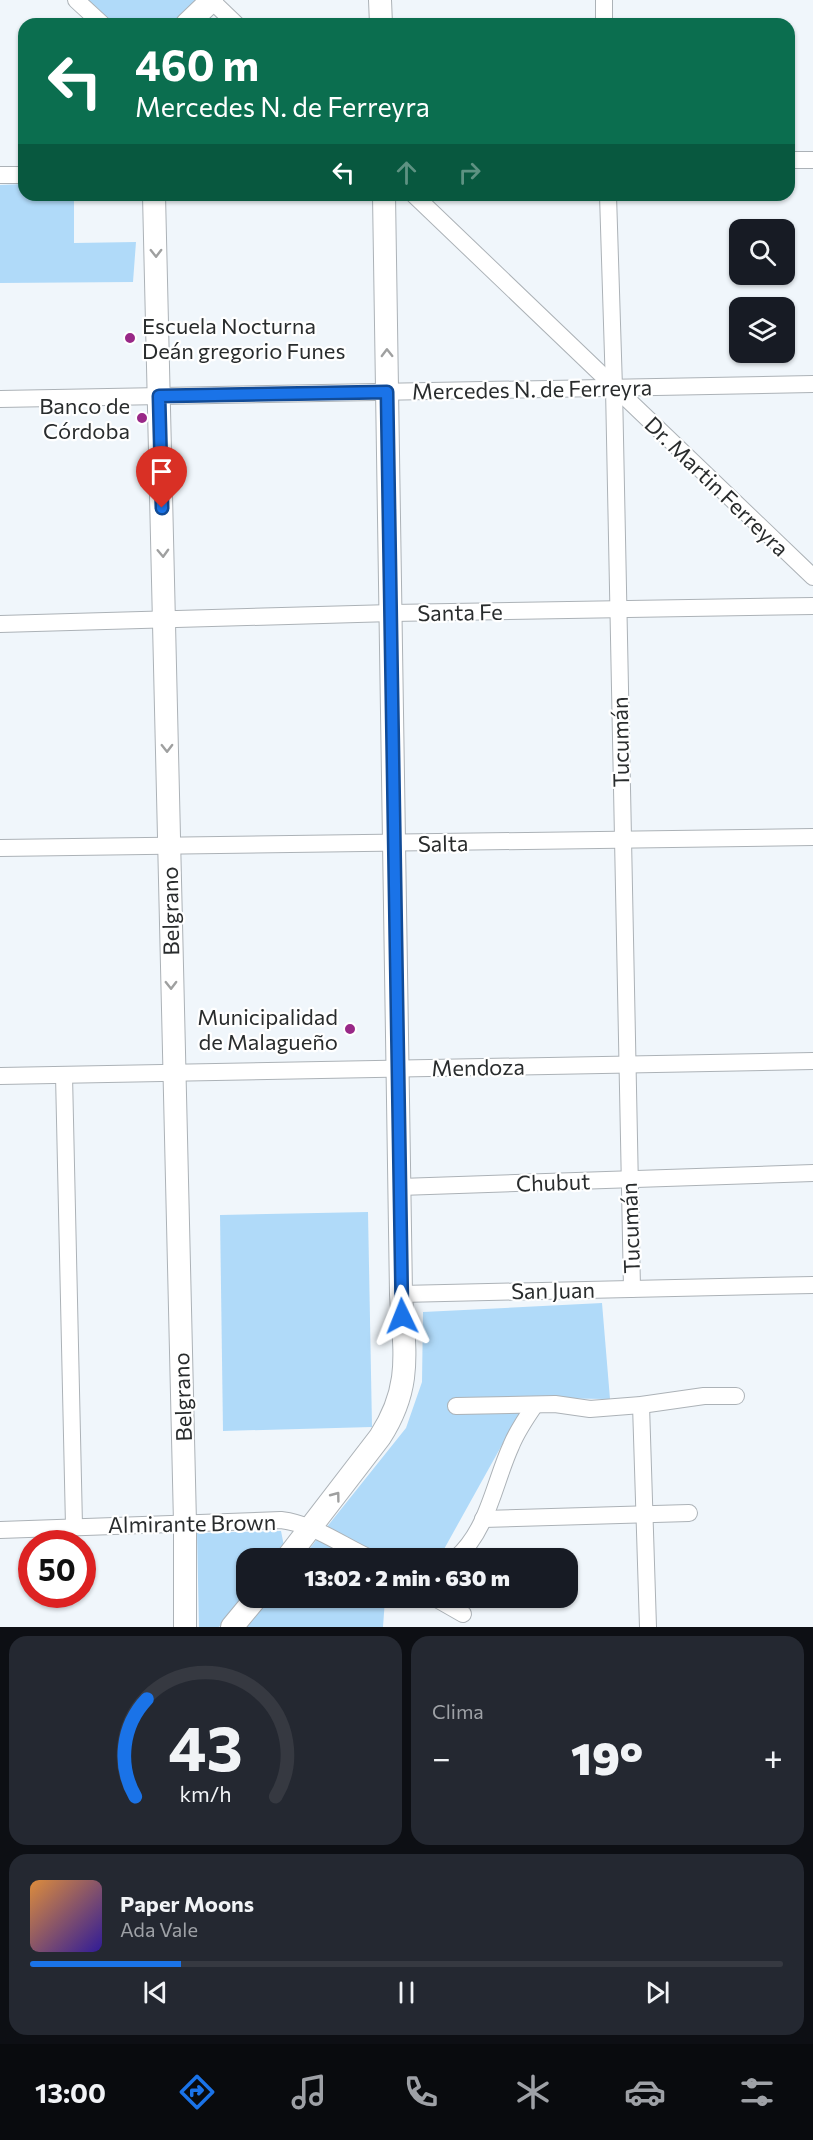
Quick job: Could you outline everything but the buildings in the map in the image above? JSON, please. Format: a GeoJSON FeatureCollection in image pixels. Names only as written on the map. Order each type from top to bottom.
{"type":"FeatureCollection","features":[{"type":"Feature","properties":{"kind":"main road"},"geometry":{"type":"LineString","coordinates":[[194,18],[212,0]]}},
{"type":"Feature","properties":{"kind":"main road"},"geometry":{"type":"LineString","coordinates":[[380,0],[381,18]]}},
{"type":"Feature","properties":{"kind":"main road","name":"Belgrano"},"geometry":{"type":"LineString","coordinates":[[154,201],[185,1523],[185,1627]]}},
{"type":"Feature","properties":{"kind":"main road"},"geometry":{"type":"LineString","coordinates":[[295,1548],[393,1418],[400,1400],[405,1362],[401,1294],[384,201]]}},
{"type":"Feature","properties":{"kind":"main road"},"geometry":{"type":"LineString","coordinates":[[232,1627],[248,1608]]}},
{"type":"Feature","properties":{"kind":"street"},"geometry":{"type":"LineString","coordinates":[[76,0],[96,18]]}},
{"type":"Feature","properties":{"kind":"street"},"geometry":{"type":"LineString","coordinates":[[212,0],[230,18]]}},
{"type":"Feature","properties":{"kind":"street"},"geometry":{"type":"LineString","coordinates":[[604,0],[604,18]]}},
{"type":"Feature","properties":{"kind":"street"},"geometry":{"type":"LineString","coordinates":[[795,160],[813,159]]}},
{"type":"Feature","properties":{"kind":"street"},"geometry":{"type":"LineString","coordinates":[[0,175],[18,175]]}},
{"type":"Feature","properties":{"kind":"street","name":"Dr. Martin Ferreyra"},"geometry":{"type":"LineString","coordinates":[[420,201],[813,577]]}},
{"type":"Feature","properties":{"kind":"street","name":"Tucumán"},"geometry":{"type":"LineString","coordinates":[[608,201],[632,1289]]}},
{"type":"Feature","properties":{"kind":"street","name":"Mercedes N. de Ferreyra"},"geometry":{"type":"LineString","coordinates":[[0,399],[813,384]]}},
{"type":"Feature","properties":{"kind":"street","name":"Santa Fe"},"geometry":{"type":"LineString","coordinates":[[0,624],[392,613],[813,606]]}},
{"type":"Feature","properties":{"kind":"street","name":"Salta"},"geometry":{"type":"LineString","coordinates":[[0,848],[813,837]]}},
{"type":"Feature","properties":{"kind":"street","name":"Mendoza"},"geometry":{"type":"LineString","coordinates":[[0,1076],[813,1061]]}},
{"type":"Feature","properties":{"kind":"street"},"geometry":{"type":"LineString","coordinates":[[64,1075],[74,1526]]}},
{"type":"Feature","properties":{"kind":"street","name":"Chubut"},"geometry":{"type":"LineString","coordinates":[[400,1187],[813,1173]]}},
{"type":"Feature","properties":{"kind":"street","name":"San Juan"},"geometry":{"type":"LineString","coordinates":[[401,1294],[813,1285]]}},
{"type":"Feature","properties":{"kind":"street"},"geometry":{"type":"LineString","coordinates":[[456,1406],[555,1404],[590,1408],[641,1405],[704,1396],[736,1396]]}},
{"type":"Feature","properties":{"kind":"street"},"geometry":{"type":"LineString","coordinates":[[468,1548],[478,1532],[511,1445],[535,1405]]}},
{"type":"Feature","properties":{"kind":"street"},"geometry":{"type":"LineString","coordinates":[[641,1405],[648,1627]]}},
{"type":"Feature","properties":{"kind":"street"},"geometry":{"type":"LineString","coordinates":[[483,1519],[689,1513]]}},
{"type":"Feature","properties":{"kind":"street","name":"Almirante Brown"},"geometry":{"type":"LineString","coordinates":[[0,1530],[281,1520],[296,1522],[312,1528],[351,1548]]}},
{"type":"Feature","properties":{"kind":"street"},"geometry":{"type":"LineString","coordinates":[[452,1608],[463,1614]]}},
{"type":"Feature","properties":{"kind":"shaded area"},"geometry":{"type":"Polygon","coordinates":[[[76,0],[212,0],[193,18],[96,18],[76,0]]]}},
{"type":"Feature","properties":{"kind":"shaded area"},"geometry":{"type":"Polygon","coordinates":[[[18,184],[18,201],[74,201],[74,243],[136,242],[133,282],[0,283],[0,185],[18,184]]]}},
{"type":"Feature","properties":{"kind":"shaded area"},"geometry":{"type":"Polygon","coordinates":[[[368,1212],[372,1427],[223,1431],[220,1215],[368,1212]]]}},
{"type":"Feature","properties":{"kind":"shaded area"},"geometry":{"type":"Polygon","coordinates":[[[602,1303],[610,1399],[528,1398],[445,1548],[310,1548],[406,1428],[422,1382],[423,1312],[602,1303]]]}},
{"type":"Feature","properties":{"kind":"shaded area"},"geometry":{"type":"Polygon","coordinates":[[[281,1531],[284,1546],[282,1548],[236,1548],[236,1606],[219,1627],[199,1627],[197,1533],[281,1531]]]}},
{"type":"Feature","properties":{"kind":"shaded area"},"geometry":{"type":"Polygon","coordinates":[[[262,1608],[384,1608],[383,1627],[247,1627],[262,1608]]]}},
{"type":"Feature","properties":{"kind":"place","name":"Escuela Nocturna Deán gregorio Funes"},"geometry":{"type":"Point","coordinates":[130,338]}},
{"type":"Feature","properties":{"kind":"place","name":"Banco de Córdoba"},"geometry":{"type":"Point","coordinates":[142,418]}},
{"type":"Feature","properties":{"kind":"place","name":"Municipalidad de Malagueño"},"geometry":{"type":"Point","coordinates":[350,1029]}},
{"type":"Feature","properties":{"kind":"route"},"geometry":{"type":"LineString","coordinates":[[162,508],[159,396],[387,392],[402,1316]]}}]}
